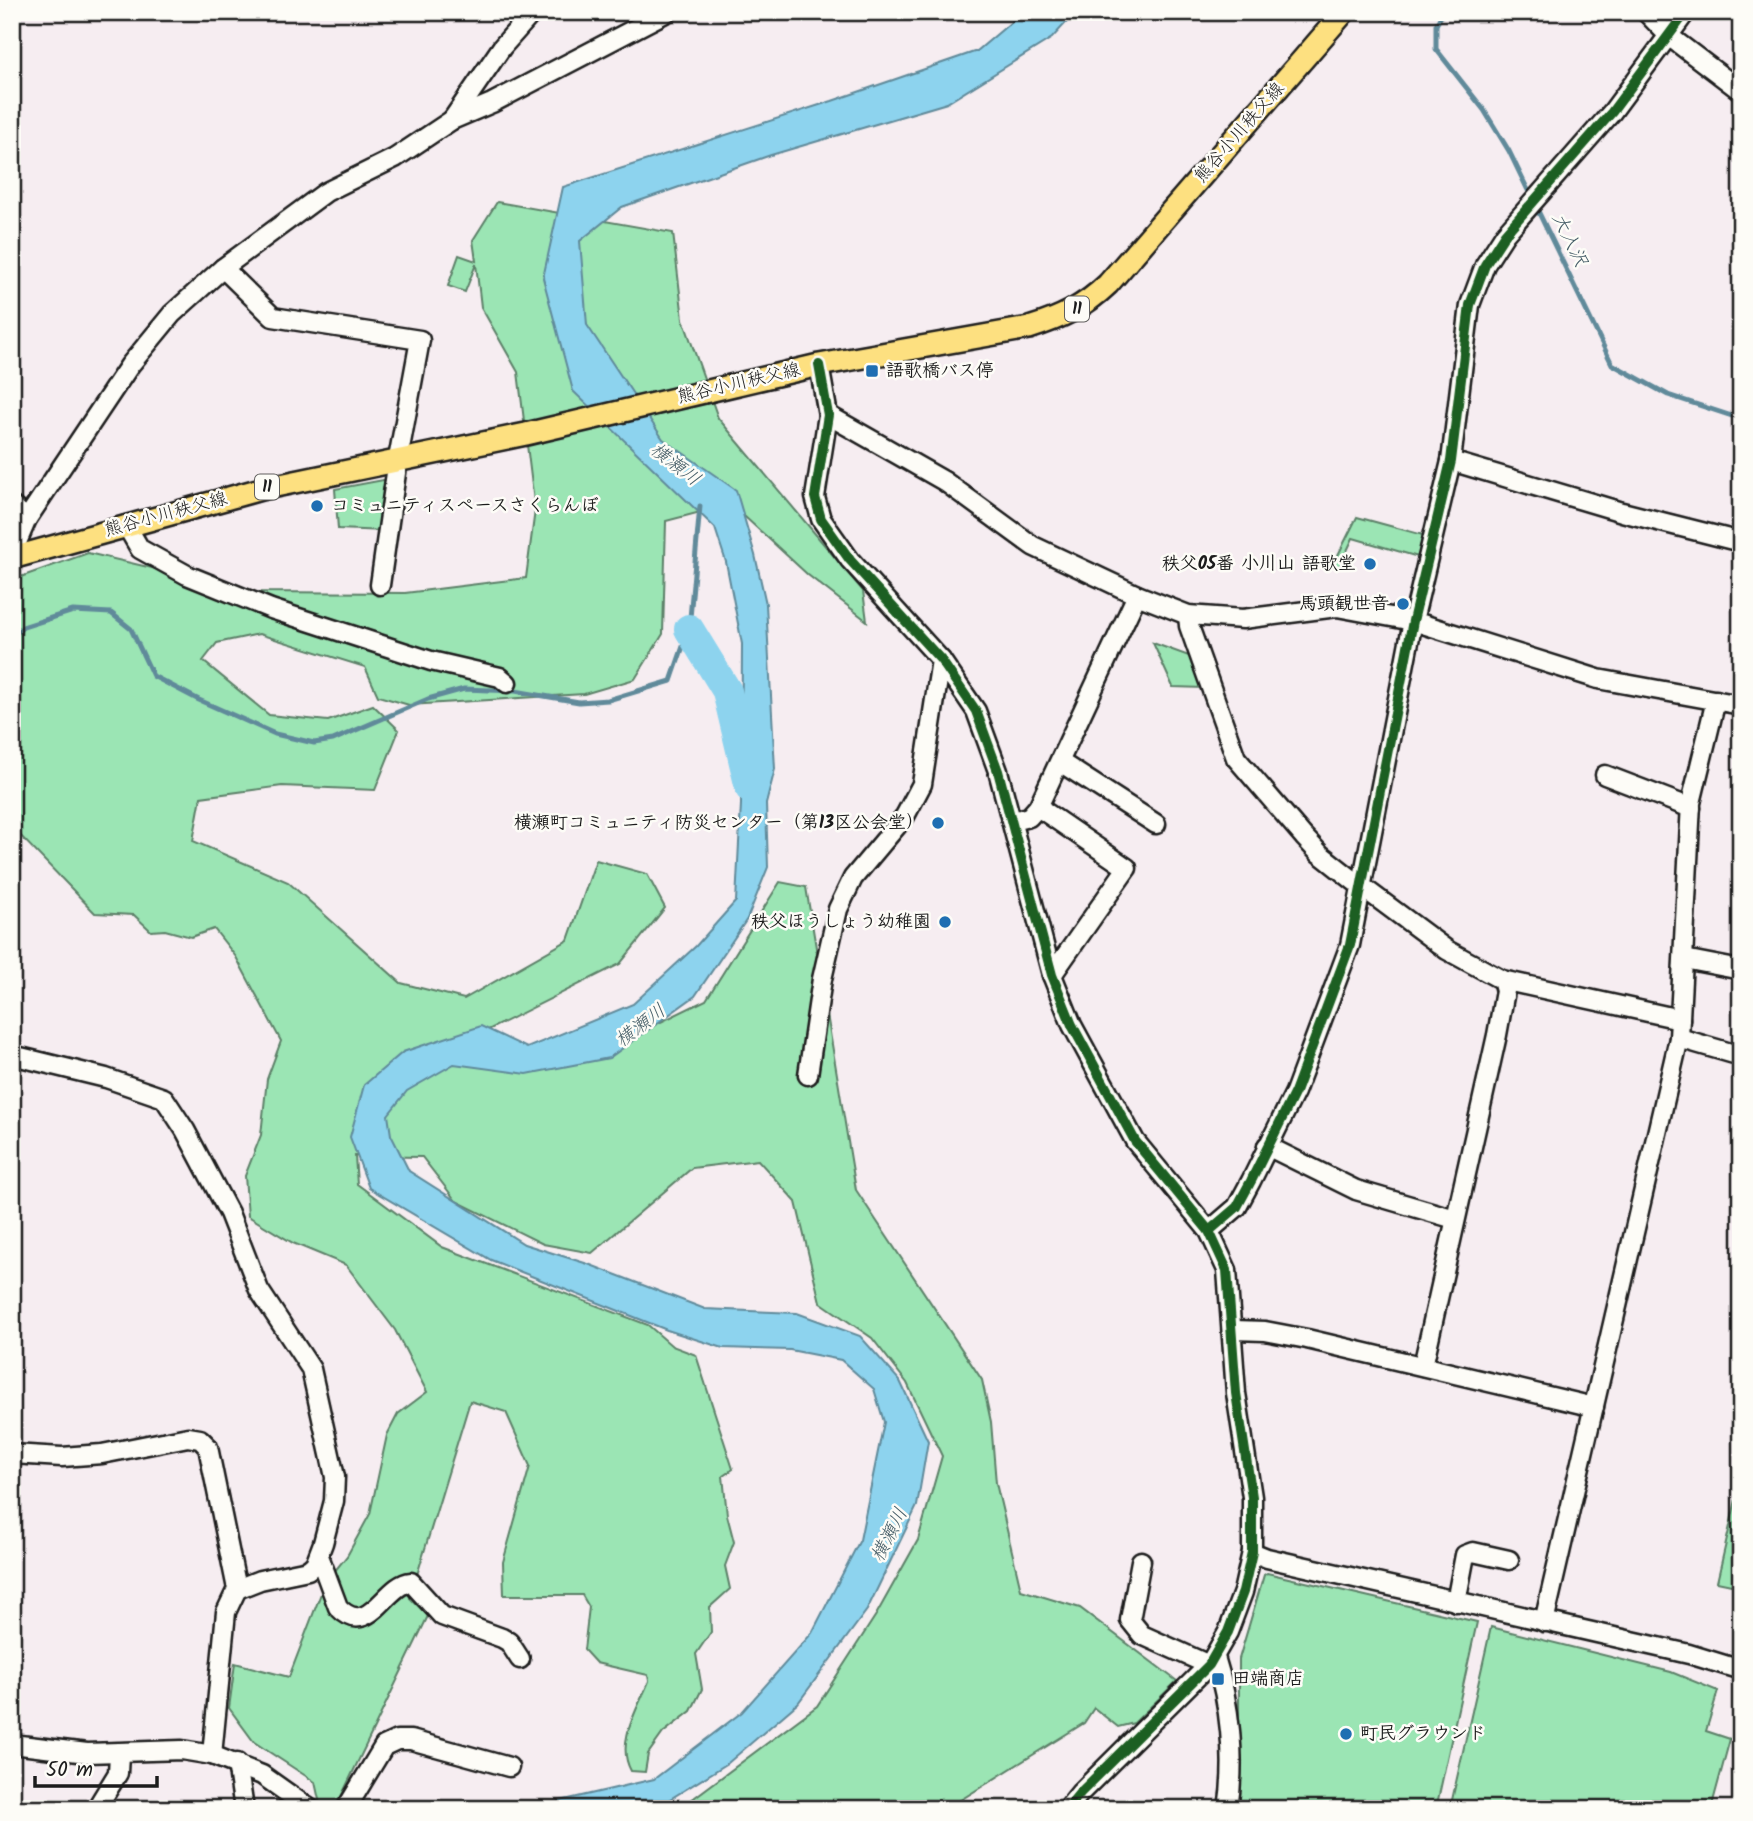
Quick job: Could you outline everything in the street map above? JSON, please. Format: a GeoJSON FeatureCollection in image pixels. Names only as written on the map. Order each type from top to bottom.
{"type":"FeatureCollection","features":[{"type":"Feature","properties":{"kind":"main road","name":"熊谷小川秩父線"},"geometry":{"type":"LineString","coordinates":[[12,556],[261,489],[526,434],[820,365],[1029,328],[1062,318],[1086,305],[1130,260],[1344,12]]}},
{"type":"Feature","properties":{"kind":"street"},"geometry":{"type":"LineString","coordinates":[[452,120],[502,47],[533,12]]}},
{"type":"Feature","properties":{"kind":"street"},"geometry":{"type":"LineString","coordinates":[[12,556],[27,519],[130,365],[172,314],[223,268],[307,202],[396,158],[452,120],[492,103],[667,12]]}},
{"type":"Feature","properties":{"kind":"street"},"geometry":{"type":"LineString","coordinates":[[1646,12],[1670,37],[1741,91]]}},
{"type":"Feature","properties":{"kind":"street"},"geometry":{"type":"LineString","coordinates":[[1209,1231],[1237,1207],[1295,1092],[1342,972],[1413,621],[1451,461],[1471,305],[1485,265],[1505,234],[1547,190],[1670,37],[1686,12]]}},
{"type":"Feature","properties":{"kind":"street"},"geometry":{"type":"LineString","coordinates":[[223,268],[273,317],[420,340],[398,459],[380,585]]}},
{"type":"Feature","properties":{"kind":"street"},"geometry":{"type":"LineString","coordinates":[[820,365],[828,415],[815,497],[821,519],[850,559],[941,660],[976,712],[984,729],[1012,821],[1052,975],[1091,1065],[1135,1142],[1209,1231],[1227,1270],[1234,1330],[1236,1393],[1252,1497],[1252,1552],[1232,1622],[1212,1661],[1067,1809]]}},
{"type":"Feature","properties":{"kind":"street"},"geometry":{"type":"LineString","coordinates":[[828,415],[944,481],[1033,546],[1137,595],[1188,615],[1243,620],[1338,607],[1413,621],[1598,679],[1741,705]]}},
{"type":"Feature","properties":{"kind":"street"},"geometry":{"type":"LineString","coordinates":[[1451,461],[1622,512],[1741,542]]}},
{"type":"Feature","properties":{"kind":"street"},"geometry":{"type":"LineString","coordinates":[[12,506],[27,519]]}},
{"type":"Feature","properties":{"kind":"street"},"geometry":{"type":"LineString","coordinates":[[125,525],[140,550],[187,575],[271,609],[431,661],[500,677],[507,683]]}},
{"type":"Feature","properties":{"kind":"street"},"geometry":{"type":"LineString","coordinates":[[1012,821],[1029,817],[1038,807],[1137,595]]}},
{"type":"Feature","properties":{"kind":"street"},"geometry":{"type":"LineString","coordinates":[[1188,615],[1189,626],[1236,758],[1320,854],[1447,950],[1502,980],[1680,1020]]}},
{"type":"Feature","properties":{"kind":"street"},"geometry":{"type":"LineString","coordinates":[[808,1075],[814,1046],[816,1015],[838,909],[853,878],[905,816],[922,784],[941,660]]}},
{"type":"Feature","properties":{"kind":"street"},"geometry":{"type":"LineString","coordinates":[[1544,1622],[1679,1038],[1691,808],[1716,700]]}},
{"type":"Feature","properties":{"kind":"street"},"geometry":{"type":"LineString","coordinates":[[1060,762],[1156,824]]}},
{"type":"Feature","properties":{"kind":"street"},"geometry":{"type":"LineString","coordinates":[[1605,775],[1691,808]]}},
{"type":"Feature","properties":{"kind":"street"},"geometry":{"type":"LineString","coordinates":[[1038,807],[1127,868],[1052,975]]}},
{"type":"Feature","properties":{"kind":"street"},"geometry":{"type":"LineString","coordinates":[[1684,959],[1741,970]]}},
{"type":"Feature","properties":{"kind":"street"},"geometry":{"type":"LineString","coordinates":[[1423,1366],[1506,991],[1502,980]]}},
{"type":"Feature","properties":{"kind":"street"},"geometry":{"type":"LineString","coordinates":[[1679,1038],[1741,1056]]}},
{"type":"Feature","properties":{"kind":"street"},"geometry":{"type":"LineString","coordinates":[[12,1055],[106,1078],[164,1098],[185,1130],[229,1213],[259,1290],[306,1357],[316,1382],[336,1488],[319,1556],[308,1570],[260,1580],[237,1589]]}},
{"type":"Feature","properties":{"kind":"street"},"geometry":{"type":"LineString","coordinates":[[1267,1146],[1356,1190],[1455,1219]]}},
{"type":"Feature","properties":{"kind":"street"},"geometry":{"type":"LineString","coordinates":[[1234,1330],[1275,1333],[1594,1407]]}},
{"type":"Feature","properties":{"kind":"street"},"geometry":{"type":"LineString","coordinates":[[12,1454],[67,1457],[102,1454],[188,1437],[200,1439],[210,1455],[237,1589],[226,1612],[212,1755]]}},
{"type":"Feature","properties":{"kind":"street"},"geometry":{"type":"LineString","coordinates":[[1252,1552],[1267,1558],[1689,1654],[1741,1670]]}},
{"type":"Feature","properties":{"kind":"street"},"geometry":{"type":"LineString","coordinates":[[1456,1602],[1465,1555],[1473,1552],[1508,1560]]}},
{"type":"Feature","properties":{"kind":"street"},"geometry":{"type":"LineString","coordinates":[[319,1556],[338,1607],[344,1613],[352,1616],[372,1613],[395,1588],[411,1582],[442,1616],[502,1638],[509,1642],[520,1659]]}},
{"type":"Feature","properties":{"kind":"street"},"geometry":{"type":"LineString","coordinates":[[1141,1561],[1130,1620],[1142,1635],[1212,1661],[1227,1696],[1230,1779],[1228,1809]]}},
{"type":"Feature","properties":{"kind":"street"},"geometry":{"type":"LineString","coordinates":[[346,1809],[384,1746],[397,1740],[411,1740],[509,1767]]}},
{"type":"Feature","properties":{"kind":"street"},"geometry":{"type":"LineString","coordinates":[[12,1744],[119,1754],[182,1750],[212,1755],[237,1763],[269,1779],[310,1809]]}},
{"type":"Feature","properties":{"kind":"street"},"geometry":{"type":"LineString","coordinates":[[96,1809],[118,1773],[119,1754]]}},
{"type":"Feature","properties":{"kind":"street"},"geometry":{"type":"LineString","coordinates":[[237,1763],[244,1809]]}},
{"type":"Feature","properties":{"kind":"green space"},"geometry":{"type":"Polygon","coordinates":[[[497,202],[673,233],[683,319],[718,418],[863,591],[867,621],[808,575],[731,504],[666,521],[663,634],[635,679],[584,694],[409,705],[378,696],[365,667],[259,634],[217,643],[203,661],[269,715],[328,721],[373,705],[399,730],[375,790],[282,786],[201,797],[193,841],[288,882],[401,983],[464,999],[568,940],[596,860],[647,874],[665,908],[620,964],[484,1032],[517,1063],[634,1035],[706,1000],[780,882],[806,887],[856,1190],[982,1380],[991,1422],[996,1483],[1021,1590],[1080,1608],[1177,1681],[1134,1723],[1118,1727],[1094,1708],[1084,1723],[946,1809],[679,1809],[817,1706],[876,1615],[918,1540],[942,1456],[907,1383],[872,1338],[820,1302],[796,1202],[758,1160],[692,1168],[592,1253],[543,1244],[456,1201],[422,1157],[355,1156],[357,1184],[442,1247],[648,1325],[672,1346],[696,1355],[733,1469],[723,1476],[727,1515],[734,1542],[725,1566],[730,1589],[710,1607],[711,1632],[696,1654],[702,1689],[691,1711],[663,1733],[648,1754],[645,1772],[631,1771],[626,1749],[630,1726],[649,1681],[648,1675],[596,1663],[584,1650],[589,1607],[582,1595],[504,1595],[503,1562],[530,1466],[506,1412],[470,1401],[410,1598],[428,1616],[338,1803],[339,1809],[321,1809],[315,1782],[254,1742],[229,1708],[235,1663],[289,1677],[325,1583],[347,1556],[370,1514],[387,1435],[398,1414],[427,1392],[395,1330],[346,1265],[293,1243],[248,1216],[245,1176],[261,1135],[267,1079],[281,1041],[236,957],[214,929],[191,937],[165,930],[151,931],[134,915],[95,913],[17,832],[12,840],[12,580],[88,553],[255,592],[405,593],[526,578],[535,510],[518,372],[481,307],[476,264],[465,292],[448,286],[459,255],[476,261],[473,240],[497,202]]]}},
{"type":"Feature","properties":{"kind":"green space"},"geometry":{"type":"Polygon","coordinates":[[[394,478],[385,531],[338,529],[335,489],[394,478]]]}},
{"type":"Feature","properties":{"kind":"green space"},"geometry":{"type":"Polygon","coordinates":[[[1357,517],[1423,535],[1418,557],[1353,538],[1339,568],[1333,565],[1357,517]]]}},
{"type":"Feature","properties":{"kind":"green space"},"geometry":{"type":"Polygon","coordinates":[[[1153,643],[1189,656],[1204,688],[1173,687],[1153,643]]]}},
{"type":"Feature","properties":{"kind":"green space"},"geometry":{"type":"Polygon","coordinates":[[[1741,1478],[1741,1587],[1717,1582],[1741,1478]]]}},
{"type":"Feature","properties":{"kind":"green space","name":"町民グラウンド"},"geometry":{"type":"Polygon","coordinates":[[[1267,1573],[1477,1622],[1436,1809],[1239,1809],[1239,1659],[1264,1575],[1267,1573]]]}},
{"type":"Feature","properties":{"kind":"green space","name":"町民グラウンド"},"geometry":{"type":"Polygon","coordinates":[[[1491,1627],[1671,1672],[1718,1691],[1706,1731],[1730,1739],[1711,1809],[1450,1809],[1491,1627]]]}},
{"type":"Feature","properties":{"kind":"water","name":"横瀬川"},"geometry":{"type":"Polygon","coordinates":[[[1023,12],[1076,12],[1052,38],[947,103],[771,155],[622,207],[580,241],[587,325],[663,439],[736,490],[766,604],[775,769],[766,804],[768,867],[747,919],[695,996],[609,1058],[527,1074],[454,1064],[407,1091],[388,1115],[391,1135],[409,1171],[524,1244],[588,1264],[705,1309],[797,1313],[860,1336],[900,1381],[928,1441],[917,1506],[867,1610],[798,1703],[728,1763],[654,1809],[526,1809],[654,1779],[742,1712],[812,1633],[860,1540],[884,1422],[874,1389],[841,1360],[790,1350],[723,1348],[667,1330],[491,1260],[369,1188],[350,1137],[364,1085],[403,1052],[481,1026],[527,1048],[633,1004],[696,946],[736,901],[741,804],[742,644],[726,562],[715,528],[573,391],[543,278],[563,187],[832,101],[977,51],[1023,12]]]}},
{"type":"Feature","properties":{"kind":"waterway","name":"大入沢"},"geometry":{"type":"LineString","coordinates":[[1443,12],[1436,25],[1436,49],[1484,110],[1509,151],[1612,364],[1668,395],[1741,419]]}},
{"type":"Feature","properties":{"kind":"waterway"},"geometry":{"type":"LineString","coordinates":[[12,637],[23,627],[73,611],[111,613],[131,629],[153,676],[275,734],[314,743],[333,740],[428,699],[464,689],[515,691],[579,702],[608,700],[671,681],[689,629],[700,506]]}},
{"type":"Feature","properties":{"kind":"waterway"},"geometry":{"type":"LineString","coordinates":[[689,629],[727,691],[750,788]]}},
{"type":"Feature","properties":{"kind":"cycle path"},"geometry":{"type":"LineString","coordinates":[[1209,1231],[1237,1207],[1295,1092],[1350,945],[1413,621],[1451,461],[1470,305],[1485,265],[1505,234],[1612,112],[1686,12]]}},
{"type":"Feature","properties":{"kind":"cycle path"},"geometry":{"type":"LineString","coordinates":[[819,365],[828,415],[815,497],[821,519],[850,560],[941,660],[976,711],[998,771],[1052,975],[1072,1025],[1135,1141],[1209,1231],[1227,1270],[1236,1393],[1252,1497],[1252,1552],[1243,1592],[1228,1632],[1209,1665],[1067,1809]]}},
{"type":"Feature","properties":{"kind":"place","name":"語歌橋バス停"},"geometry":{"type":"Point","coordinates":[872,371]}},
{"type":"Feature","properties":{"kind":"place","name":"コミュニティスペースさくらんぼ"},"geometry":{"type":"Point","coordinates":[317,506]}},
{"type":"Feature","properties":{"kind":"place","name":"秩父05番 小川山 語歌堂"},"geometry":{"type":"Point","coordinates":[1370,564]}},
{"type":"Feature","properties":{"kind":"place","name":"馬頭観世音"},"geometry":{"type":"Point","coordinates":[1403,604]}},
{"type":"Feature","properties":{"kind":"place","name":"横瀬町コミュニティ防災センター（第13区公会堂）"},"geometry":{"type":"Point","coordinates":[938,823]}},
{"type":"Feature","properties":{"kind":"place","name":"秩父ほうしょう幼稚園"},"geometry":{"type":"Point","coordinates":[945,922]}},
{"type":"Feature","properties":{"kind":"place","name":"田端商店"},"geometry":{"type":"Point","coordinates":[1218,1679]}},
{"type":"Feature","properties":{"kind":"place","name":"町民グラウンド"},"geometry":{"type":"Point","coordinates":[1346,1734]}}]}
